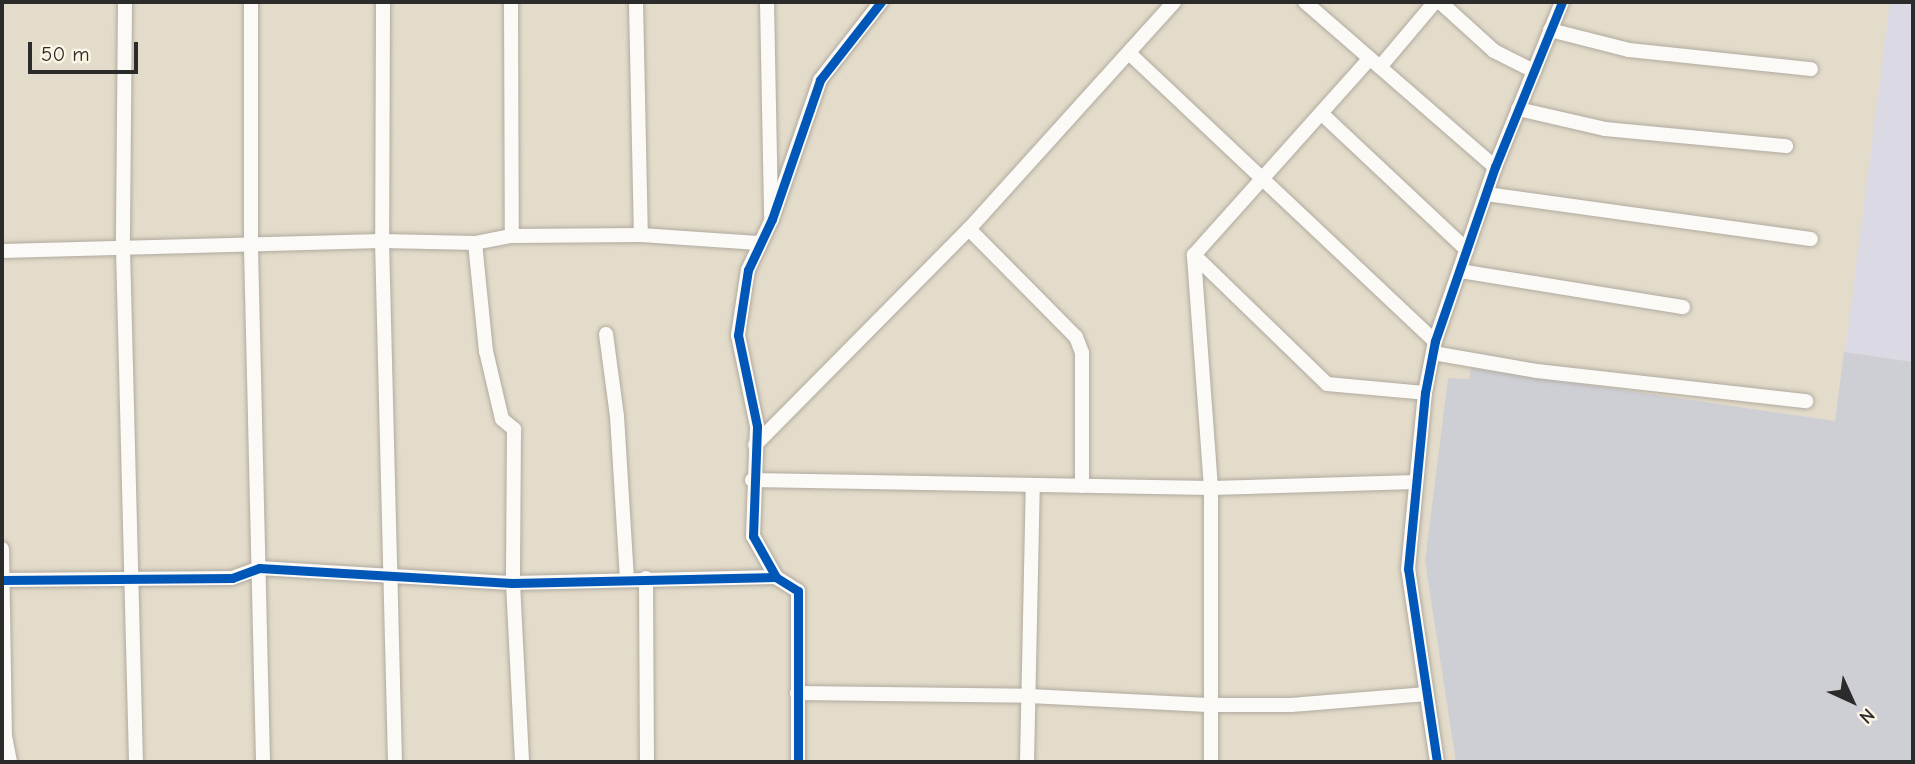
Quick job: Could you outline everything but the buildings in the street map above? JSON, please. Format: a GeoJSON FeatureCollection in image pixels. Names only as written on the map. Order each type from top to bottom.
{"type":"FeatureCollection","features":[{"type":"Feature","properties":{"kind":"street"},"geometry":{"type":"LineString","coordinates":[[125,2],[123,249],[136,762]]}},
{"type":"Feature","properties":{"kind":"street"},"geometry":{"type":"LineString","coordinates":[[251,2],[251,248],[263,762]]}},
{"type":"Feature","properties":{"kind":"street"},"geometry":{"type":"LineString","coordinates":[[383,2],[382,241],[395,762]]}},
{"type":"Feature","properties":{"kind":"street"},"geometry":{"type":"LineString","coordinates":[[511,2],[512,236]]}},
{"type":"Feature","properties":{"kind":"street"},"geometry":{"type":"LineString","coordinates":[[636,2],[641,236]]}},
{"type":"Feature","properties":{"kind":"street"},"geometry":{"type":"LineString","coordinates":[[767,2],[768,212],[772,219]]}},
{"type":"Feature","properties":{"kind":"street"},"geometry":{"type":"LineString","coordinates":[[798,762],[798,591],[776,577],[753,536],[752,480],[757,426],[738,335],[748,270],[758,243],[772,219],[820,80],[881,2]]}},
{"type":"Feature","properties":{"kind":"street"},"geometry":{"type":"LineString","coordinates":[[755,445],[969,229],[1174,2]]}},
{"type":"Feature","properties":{"kind":"street"},"geometry":{"type":"LineString","coordinates":[[1306,2],[1495,167]]}},
{"type":"Feature","properties":{"kind":"street"},"geometry":{"type":"LineString","coordinates":[[1211,762],[1208,705],[1211,488],[1194,255],[1321,113],[1438,2],[1494,51],[1534,71]]}},
{"type":"Feature","properties":{"kind":"street"},"geometry":{"type":"LineString","coordinates":[[1437,762],[1408,569],[1425,393],[1434,347],[1495,167],[1562,2]]}},
{"type":"Feature","properties":{"kind":"street"},"geometry":{"type":"LineString","coordinates":[[1550,30],[1629,50],[1811,69]]}},
{"type":"Feature","properties":{"kind":"street"},"geometry":{"type":"LineString","coordinates":[[1129,53],[1434,347],[1537,371],[1806,401]]}},
{"type":"Feature","properties":{"kind":"street"},"geometry":{"type":"LineString","coordinates":[[1518,109],[1605,129],[1786,146]]}},
{"type":"Feature","properties":{"kind":"street"},"geometry":{"type":"LineString","coordinates":[[1321,113],[1467,250]]}},
{"type":"Feature","properties":{"kind":"street"},"geometry":{"type":"LineString","coordinates":[[1486,194],[1811,239]]}},
{"type":"Feature","properties":{"kind":"street"},"geometry":{"type":"LineString","coordinates":[[969,229],[1076,337],[1082,353],[1082,486]]}},
{"type":"Feature","properties":{"kind":"street"},"geometry":{"type":"LineString","coordinates":[[2,251],[251,248],[382,241],[475,243],[512,236],[641,236],[758,243]]}},
{"type":"Feature","properties":{"kind":"street"},"geometry":{"type":"LineString","coordinates":[[475,243],[486,351],[502,419],[514,429],[513,583],[523,762]]}},
{"type":"Feature","properties":{"kind":"street"},"geometry":{"type":"LineString","coordinates":[[1194,255],[1327,384],[1425,393]]}},
{"type":"Feature","properties":{"kind":"street"},"geometry":{"type":"LineString","coordinates":[[1460,271],[1683,307]]}},
{"type":"Feature","properties":{"kind":"street"},"geometry":{"type":"LineString","coordinates":[[606,334],[617,416],[627,579]]}},
{"type":"Feature","properties":{"kind":"street"},"geometry":{"type":"LineString","coordinates":[[752,480],[1211,488],[1416,482]]}},
{"type":"Feature","properties":{"kind":"street"},"geometry":{"type":"LineString","coordinates":[[1027,762],[1033,485]]}},
{"type":"Feature","properties":{"kind":"street"},"geometry":{"type":"LineString","coordinates":[[2,549],[9,762]]}},
{"type":"Feature","properties":{"kind":"street"},"geometry":{"type":"LineString","coordinates":[[2,580],[232,578],[259,568],[390,578],[513,583],[776,577]]}},
{"type":"Feature","properties":{"kind":"street"},"geometry":{"type":"LineString","coordinates":[[646,578],[647,762]]}},
{"type":"Feature","properties":{"kind":"street"},"geometry":{"type":"LineString","coordinates":[[797,693],[1029,696],[1208,705],[1292,705],[1427,694]]}},
{"type":"Feature","properties":{"kind":"shaded area"},"geometry":{"type":"Polygon","coordinates":[[[1890,2],[1913,2],[1913,362],[1845,352],[1890,2]]]}},
{"type":"Feature","properties":{"kind":"shaded area"},"geometry":{"type":"Polygon","coordinates":[[[1844,352],[1913,362],[1913,762],[1456,762],[1425,561],[1448,378],[1469,379],[1471,368],[1835,421],[1844,352]]]}},
{"type":"Feature","properties":{"kind":"cycle path"},"geometry":{"type":"LineString","coordinates":[[798,762],[798,591],[776,577],[753,536],[757,426],[738,335],[748,270],[772,219],[820,80],[881,2]]}},
{"type":"Feature","properties":{"kind":"cycle path"},"geometry":{"type":"LineString","coordinates":[[1437,762],[1408,569],[1425,393],[1435,341],[1495,167],[1562,2]]}},
{"type":"Feature","properties":{"kind":"cycle path"},"geometry":{"type":"LineString","coordinates":[[2,580],[232,578],[259,568],[513,583],[776,577]]}}]}
